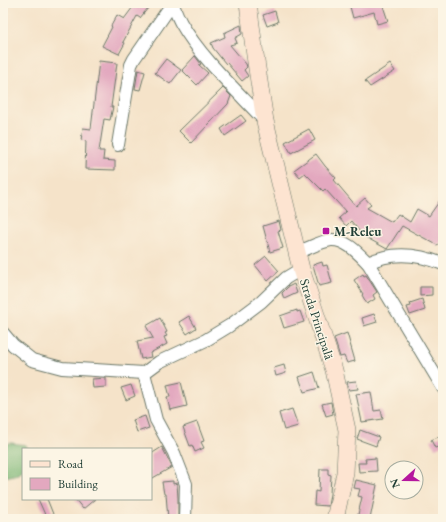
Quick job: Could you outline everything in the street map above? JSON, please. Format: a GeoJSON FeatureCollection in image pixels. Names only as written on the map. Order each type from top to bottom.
{"type":"FeatureCollection","features":[{"type":"Feature","properties":{"kind":"street"},"geometry":{"type":"LineString","coordinates":[[172,3],[181,23],[200,50],[229,84],[265,121]]}},
{"type":"Feature","properties":{"kind":"street"},"geometry":{"type":"LineString","coordinates":[[118,145],[131,65],[172,3]]}},
{"type":"Feature","properties":{"kind":"street","name":"Strada Principală"},"geometry":{"type":"LineString","coordinates":[[248,3],[265,121],[301,269],[334,370],[347,430],[345,473],[335,519]]}},
{"type":"Feature","properties":{"kind":"street"},"geometry":{"type":"LineString","coordinates":[[298,252],[331,240],[344,243],[357,252],[368,263],[443,388]]}},
{"type":"Feature","properties":{"kind":"street"},"geometry":{"type":"LineString","coordinates":[[368,263],[381,257],[410,255],[428,258],[443,264]]}},
{"type":"Feature","properties":{"kind":"street"},"geometry":{"type":"LineString","coordinates":[[3,333],[13,345],[32,360],[62,368],[144,373],[159,362],[206,340],[229,326],[260,302],[286,278],[301,269]]}},
{"type":"Feature","properties":{"kind":"street"},"geometry":{"type":"LineString","coordinates":[[144,373],[156,420],[174,453],[186,484],[186,519]]}},
{"type":"Feature","properties":{"kind":"green space"},"geometry":{"type":"Polygon","coordinates":[[[11,443],[26,445],[28,448],[22,448],[22,471],[14,475],[3,477],[3,444],[11,443]]]}},
{"type":"Feature","properties":{"kind":"building"},"geometry":{"type":"Polygon","coordinates":[[[136,3],[152,3],[140,18],[137,16],[123,42],[125,43],[119,54],[102,46],[117,15],[124,19],[136,3]]]}},
{"type":"Feature","properties":{"kind":"building"},"geometry":{"type":"Polygon","coordinates":[[[349,3],[382,3],[388,21],[377,24],[374,12],[353,18],[349,3]]]}},
{"type":"Feature","properties":{"kind":"building"},"geometry":{"type":"Polygon","coordinates":[[[275,11],[278,22],[267,26],[263,15],[275,11]]]}},
{"type":"Feature","properties":{"kind":"building"},"geometry":{"type":"Polygon","coordinates":[[[241,25],[242,34],[235,38],[237,43],[230,45],[247,67],[244,70],[248,76],[242,81],[221,58],[211,43],[225,37],[224,33],[241,25]]]}},
{"type":"Feature","properties":{"kind":"building"},"geometry":{"type":"Polygon","coordinates":[[[195,56],[201,64],[199,65],[208,73],[197,85],[182,70],[195,56]]]}},
{"type":"Feature","properties":{"kind":"building"},"geometry":{"type":"Polygon","coordinates":[[[166,59],[181,70],[170,84],[155,73],[166,59]]]}},
{"type":"Feature","properties":{"kind":"building"},"geometry":{"type":"Polygon","coordinates":[[[99,61],[117,63],[111,107],[113,107],[110,120],[104,119],[99,151],[104,151],[103,160],[115,161],[115,170],[85,169],[86,141],[81,140],[83,128],[91,129],[99,61]]]}},
{"type":"Feature","properties":{"kind":"building"},"geometry":{"type":"Polygon","coordinates":[[[390,64],[395,71],[370,87],[365,81],[390,64]]]}},
{"type":"Feature","properties":{"kind":"building"},"geometry":{"type":"Polygon","coordinates":[[[138,70],[145,72],[140,90],[135,89],[138,70]]]}},
{"type":"Feature","properties":{"kind":"building"},"geometry":{"type":"Polygon","coordinates":[[[223,88],[231,96],[228,104],[191,143],[179,131],[223,88]]]}},
{"type":"Feature","properties":{"kind":"building"},"geometry":{"type":"Polygon","coordinates":[[[241,115],[246,121],[225,136],[221,129],[241,115]]]}},
{"type":"Feature","properties":{"kind":"building"},"geometry":{"type":"Polygon","coordinates":[[[309,129],[315,140],[291,153],[285,142],[309,129]]]}},
{"type":"Feature","properties":{"kind":"building"},"geometry":{"type":"Polygon","coordinates":[[[316,154],[336,178],[334,180],[356,206],[365,198],[371,205],[367,208],[392,222],[398,214],[410,222],[417,209],[429,216],[443,196],[443,241],[437,245],[402,226],[387,249],[360,234],[361,233],[351,221],[346,226],[339,218],[346,212],[325,189],[323,191],[305,173],[300,177],[294,170],[316,154]]]}},
{"type":"Feature","properties":{"kind":"building"},"geometry":{"type":"Polygon","coordinates":[[[279,221],[281,230],[278,231],[283,248],[270,252],[263,226],[279,221]]]}},
{"type":"Feature","properties":{"kind":"building"},"geometry":{"type":"Polygon","coordinates":[[[266,256],[279,271],[268,281],[255,265],[266,256]]]}},
{"type":"Feature","properties":{"kind":"building"},"geometry":{"type":"Polygon","coordinates":[[[322,262],[323,266],[327,265],[332,283],[319,286],[313,265],[322,262]]]}},
{"type":"Feature","properties":{"kind":"building"},"geometry":{"type":"Polygon","coordinates":[[[363,274],[364,276],[366,275],[377,292],[373,295],[375,299],[367,304],[362,295],[363,294],[354,280],[363,274]]]}},
{"type":"Feature","properties":{"kind":"building"},"geometry":{"type":"Polygon","coordinates":[[[294,284],[297,293],[284,299],[282,293],[294,284]]]}},
{"type":"Feature","properties":{"kind":"building"},"geometry":{"type":"Polygon","coordinates":[[[420,287],[432,287],[432,295],[420,296],[420,287]]]}},
{"type":"Feature","properties":{"kind":"building"},"geometry":{"type":"Polygon","coordinates":[[[422,299],[425,310],[410,315],[407,307],[411,306],[410,303],[422,299]]]}},
{"type":"Feature","properties":{"kind":"building"},"geometry":{"type":"Polygon","coordinates":[[[297,310],[297,312],[300,311],[304,322],[284,328],[280,316],[297,310]]]}},
{"type":"Feature","properties":{"kind":"building"},"geometry":{"type":"Polygon","coordinates":[[[374,314],[377,322],[364,326],[362,318],[374,314]]]}},
{"type":"Feature","properties":{"kind":"building"},"geometry":{"type":"Polygon","coordinates":[[[189,316],[196,328],[187,334],[179,322],[189,316]]]}},
{"type":"Feature","properties":{"kind":"building"},"geometry":{"type":"Polygon","coordinates":[[[160,318],[167,332],[165,333],[167,336],[164,337],[167,344],[150,353],[151,357],[141,359],[137,341],[153,338],[146,326],[160,318]]]}},
{"type":"Feature","properties":{"kind":"building"},"geometry":{"type":"Polygon","coordinates":[[[347,333],[355,361],[347,363],[344,356],[340,357],[334,338],[347,333]]]}},
{"type":"Feature","properties":{"kind":"building"},"geometry":{"type":"Polygon","coordinates":[[[284,365],[286,373],[276,376],[274,368],[284,365]]]}},
{"type":"Feature","properties":{"kind":"building"},"geometry":{"type":"Polygon","coordinates":[[[314,372],[319,388],[304,392],[299,377],[314,372]]]}},
{"type":"Feature","properties":{"kind":"building"},"geometry":{"type":"Polygon","coordinates":[[[106,378],[106,387],[93,388],[92,379],[106,378]]]}},
{"type":"Feature","properties":{"kind":"building"},"geometry":{"type":"Polygon","coordinates":[[[356,381],[358,389],[349,390],[347,382],[356,381]]]}},
{"type":"Feature","properties":{"kind":"building"},"geometry":{"type":"Polygon","coordinates":[[[181,382],[187,406],[170,410],[167,397],[170,397],[167,385],[181,382]]]}},
{"type":"Feature","properties":{"kind":"building"},"geometry":{"type":"Polygon","coordinates":[[[131,385],[135,396],[126,400],[121,388],[131,385]]]}},
{"type":"Feature","properties":{"kind":"building"},"geometry":{"type":"Polygon","coordinates":[[[371,392],[374,411],[381,410],[383,419],[362,422],[356,394],[371,392]]]}},
{"type":"Feature","properties":{"kind":"building"},"geometry":{"type":"Polygon","coordinates":[[[331,402],[333,414],[326,416],[322,404],[331,402]]]}},
{"type":"Feature","properties":{"kind":"building"},"geometry":{"type":"Polygon","coordinates":[[[292,409],[298,426],[284,430],[279,413],[292,409]]]}},
{"type":"Feature","properties":{"kind":"building"},"geometry":{"type":"Polygon","coordinates":[[[145,416],[149,428],[137,432],[133,420],[145,416]]]}},
{"type":"Feature","properties":{"kind":"building"},"geometry":{"type":"Polygon","coordinates":[[[197,422],[204,441],[201,442],[204,448],[195,452],[192,445],[190,446],[183,427],[197,422]]]}},
{"type":"Feature","properties":{"kind":"building"},"geometry":{"type":"Polygon","coordinates":[[[360,430],[379,437],[376,446],[357,439],[360,430]]]}},
{"type":"Feature","properties":{"kind":"building"},"geometry":{"type":"Polygon","coordinates":[[[443,435],[443,445],[435,448],[431,440],[443,435]]]}},
{"type":"Feature","properties":{"kind":"building"},"geometry":{"type":"Polygon","coordinates":[[[162,447],[172,467],[152,478],[152,453],[162,447]]]}},
{"type":"Feature","properties":{"kind":"building"},"geometry":{"type":"Polygon","coordinates":[[[376,458],[377,471],[359,472],[358,463],[366,463],[365,459],[376,458]]]}},
{"type":"Feature","properties":{"kind":"building"},"geometry":{"type":"Polygon","coordinates":[[[320,469],[328,469],[328,474],[331,475],[328,506],[314,505],[315,491],[319,492],[320,469]]]}},
{"type":"Feature","properties":{"kind":"building"},"geometry":{"type":"Polygon","coordinates":[[[356,480],[377,485],[370,519],[357,519],[362,497],[358,496],[360,489],[354,488],[356,480]]]}},
{"type":"Feature","properties":{"kind":"building"},"geometry":{"type":"Polygon","coordinates":[[[173,481],[173,484],[177,483],[178,519],[168,519],[166,494],[164,494],[162,482],[173,481]]]}},
{"type":"Feature","properties":{"kind":"building"},"geometry":{"type":"Polygon","coordinates":[[[38,500],[47,500],[55,519],[47,519],[38,500]]]}},
{"type":"Feature","properties":{"kind":"building"},"geometry":{"type":"Polygon","coordinates":[[[76,500],[94,500],[83,509],[76,500]]]}},
{"type":"Feature","properties":{"kind":"place","name":"M-Releu"},"geometry":{"type":"Point","coordinates":[326,231]}}]}
